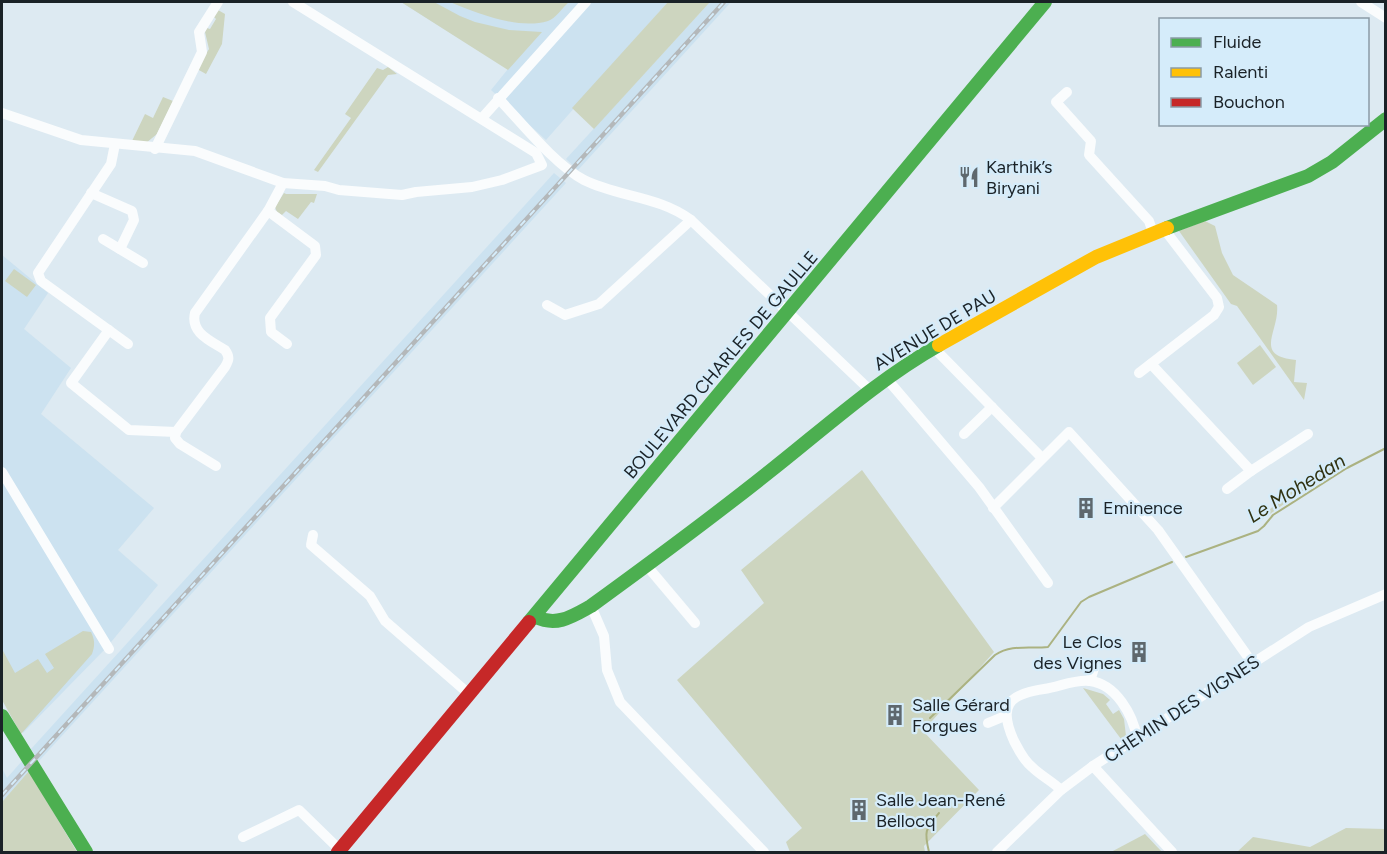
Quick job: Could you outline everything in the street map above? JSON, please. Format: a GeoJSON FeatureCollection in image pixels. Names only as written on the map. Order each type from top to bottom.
{"type":"FeatureCollection","features":[{"type":"Feature","properties":{"kind":"main road","name":"BOULEVARD CHARLES DE GAULLE"},"geometry":{"type":"LineString","coordinates":[[339,851],[536,617],[1045,2]]}},
{"type":"Feature","properties":{"kind":"main road","name":"AVENUE DE PAU"},"geometry":{"type":"LineString","coordinates":[[536,617],[555,623],[591,606],[709,520],[871,391],[934,348],[1096,257],[1159,231],[1308,176],[1332,162],[1386,118]]}},
{"type":"Feature","properties":{"kind":"main road"},"geometry":{"type":"LineString","coordinates":[[2,718],[86,852]]}},
{"type":"Feature","properties":{"kind":"street"},"geometry":{"type":"LineString","coordinates":[[155,149],[202,52],[199,32],[218,2]]}},
{"type":"Feature","properties":{"kind":"street"},"geometry":{"type":"LineString","coordinates":[[2,113],[81,140],[155,149],[195,151],[283,183],[325,186],[339,190],[402,195],[472,187],[502,180],[542,165],[536,153],[292,2]]}},
{"type":"Feature","properties":{"kind":"street"},"geometry":{"type":"LineString","coordinates":[[482,118],[586,2]]}},
{"type":"Feature","properties":{"kind":"street"},"geometry":{"type":"LineString","coordinates":[[1361,2],[1386,18]]}},
{"type":"Feature","properties":{"kind":"street"},"geometry":{"type":"LineString","coordinates":[[1067,92],[1056,102],[1090,141],[1089,155],[1217,298],[1219,306],[1214,315],[1138,373]]}},
{"type":"Feature","properties":{"kind":"street"},"geometry":{"type":"LineString","coordinates":[[471,111],[498,98]]}},
{"type":"Feature","properties":{"kind":"street"},"geometry":{"type":"LineString","coordinates":[[498,98],[556,158],[583,179],[660,203],[681,212],[871,391]]}},
{"type":"Feature","properties":{"kind":"street"},"geometry":{"type":"LineString","coordinates":[[115,144],[111,164],[38,273],[41,281],[128,344]]}},
{"type":"Feature","properties":{"kind":"street"},"geometry":{"type":"LineString","coordinates":[[216,466],[180,444],[175,438],[176,432],[229,360],[229,355],[225,350],[198,332],[194,326],[195,313],[267,211],[283,183]]}},
{"type":"Feature","properties":{"kind":"street"},"geometry":{"type":"LineString","coordinates":[[91,193],[132,212],[134,220],[120,249]]}},
{"type":"Feature","properties":{"kind":"street"},"geometry":{"type":"LineString","coordinates":[[267,211],[316,249],[316,255],[270,318],[272,332],[287,344]]}},
{"type":"Feature","properties":{"kind":"street"},"geometry":{"type":"LineString","coordinates":[[548,305],[565,315],[599,304],[691,220]]}},
{"type":"Feature","properties":{"kind":"street"},"geometry":{"type":"LineString","coordinates":[[103,240],[143,262]]}},
{"type":"Feature","properties":{"kind":"street"},"geometry":{"type":"LineString","coordinates":[[109,330],[71,383],[129,430],[176,432]]}},
{"type":"Feature","properties":{"kind":"street"},"geometry":{"type":"LineString","coordinates":[[934,348],[1042,458]]}},
{"type":"Feature","properties":{"kind":"street"},"geometry":{"type":"LineString","coordinates":[[1151,364],[1251,471]]}},
{"type":"Feature","properties":{"kind":"street"},"geometry":{"type":"LineString","coordinates":[[887,379],[971,478],[1048,583]]}},
{"type":"Feature","properties":{"kind":"street"},"geometry":{"type":"LineString","coordinates":[[964,434],[992,407]]}},
{"type":"Feature","properties":{"kind":"street"},"geometry":{"type":"LineString","coordinates":[[993,508],[1069,432],[1158,530],[1253,664]]}},
{"type":"Feature","properties":{"kind":"street"},"geometry":{"type":"LineString","coordinates":[[1227,489],[1308,434]]}},
{"type":"Feature","properties":{"kind":"street"},"geometry":{"type":"LineString","coordinates":[[2,472],[109,649]]}},
{"type":"Feature","properties":{"kind":"street"},"geometry":{"type":"LineString","coordinates":[[313,535],[311,545],[370,596],[384,621],[469,694]]}},
{"type":"Feature","properties":{"kind":"street"},"geometry":{"type":"LineString","coordinates":[[647,566],[695,623]]}},
{"type":"Feature","properties":{"kind":"street","name":"CHEMIN DES VIGNES"},"geometry":{"type":"LineString","coordinates":[[997,852],[1061,790],[1093,766],[1309,627],[1386,594]]}},
{"type":"Feature","properties":{"kind":"street"},"geometry":{"type":"LineString","coordinates":[[591,606],[604,636],[607,670],[620,702],[764,852]]}},
{"type":"Feature","properties":{"kind":"street"},"geometry":{"type":"LineString","coordinates":[[1090,681],[1095,665]]}},
{"type":"Feature","properties":{"kind":"street"},"geometry":{"type":"LineString","coordinates":[[1061,790],[1031,767],[1021,755],[1005,716],[1009,704],[1019,694],[1090,681],[1112,692],[1123,702],[1137,738]]}},
{"type":"Feature","properties":{"kind":"street"},"geometry":{"type":"LineString","coordinates":[[988,723],[1005,716]]}},
{"type":"Feature","properties":{"kind":"street"},"geometry":{"type":"LineString","coordinates":[[1093,766],[1172,852]]}},
{"type":"Feature","properties":{"kind":"street"},"geometry":{"type":"LineString","coordinates":[[243,837],[299,810],[339,851]]}},
{"type":"Feature","properties":{"kind":"shaded area"},"geometry":{"type":"Polygon","coordinates":[[[401,2],[668,2],[546,140],[491,90],[508,69],[401,2]]]}},
{"type":"Feature","properties":{"kind":"shaded area"},"geometry":{"type":"Polygon","coordinates":[[[710,2],[731,2],[578,170],[566,159],[710,2]]]}},
{"type":"Feature","properties":{"kind":"shaded area"},"geometry":{"type":"Polygon","coordinates":[[[554,173],[566,183],[39,761],[31,749],[554,173]]]}},
{"type":"Feature","properties":{"kind":"shaded area"},"geometry":{"type":"Polygon","coordinates":[[[2,255],[48,293],[24,329],[71,368],[41,414],[154,508],[118,550],[158,585],[107,647],[23,733],[2,693],[2,255]]]}},
{"type":"Feature","properties":{"kind":"shaded area"},"geometry":{"type":"Polygon","coordinates":[[[22,761],[29,771],[2,802],[2,768],[7,778],[22,761]]]}},
{"type":"Feature","properties":{"kind":"green space"},"geometry":{"type":"Polygon","coordinates":[[[401,2],[434,2],[475,22],[509,30],[542,32],[508,70],[401,2]]]}},
{"type":"Feature","properties":{"kind":"green space"},"geometry":{"type":"Polygon","coordinates":[[[450,2],[569,2],[551,20],[524,23],[498,19],[450,2]]]}},
{"type":"Feature","properties":{"kind":"green space"},"geometry":{"type":"Polygon","coordinates":[[[668,2],[710,2],[594,129],[572,108],[668,2]]]}},
{"type":"Feature","properties":{"kind":"green space"},"geometry":{"type":"Polygon","coordinates":[[[218,10],[225,14],[222,44],[206,74],[197,69],[209,49],[205,32],[207,28],[210,29],[216,19],[214,17],[218,10]]]}},
{"type":"Feature","properties":{"kind":"green space"},"geometry":{"type":"Polygon","coordinates":[[[388,67],[397,74],[388,75],[318,172],[314,170],[351,118],[345,114],[377,68],[383,70],[388,67]]]}},
{"type":"Feature","properties":{"kind":"green space"},"geometry":{"type":"Polygon","coordinates":[[[163,97],[173,101],[157,134],[146,143],[132,141],[145,114],[153,118],[163,97]]]}},
{"type":"Feature","properties":{"kind":"green space"},"geometry":{"type":"Polygon","coordinates":[[[284,193],[317,194],[314,203],[311,202],[298,219],[286,211],[282,215],[277,212],[275,207],[284,193]]]}},
{"type":"Feature","properties":{"kind":"green space"},"geometry":{"type":"Polygon","coordinates":[[[1205,221],[1215,226],[1222,253],[1233,275],[1277,305],[1271,348],[1283,358],[1296,360],[1294,382],[1307,383],[1304,400],[1237,306],[1231,304],[1179,231],[1205,221]]]}},
{"type":"Feature","properties":{"kind":"green space"},"geometry":{"type":"Polygon","coordinates":[[[14,269],[36,285],[27,297],[5,281],[14,269]]]}},
{"type":"Feature","properties":{"kind":"green space"},"geometry":{"type":"Polygon","coordinates":[[[1260,345],[1276,367],[1253,385],[1237,363],[1260,345]]]}},
{"type":"Feature","properties":{"kind":"green space"},"geometry":{"type":"Polygon","coordinates":[[[1343,461],[1346,466],[1308,487],[1260,521],[1287,494],[1343,461]]]}},
{"type":"Feature","properties":{"kind":"green space"},"geometry":{"type":"Polygon","coordinates":[[[862,470],[994,652],[923,731],[979,790],[924,846],[925,852],[790,852],[786,842],[802,828],[677,680],[764,603],[741,570],[862,470]]]}},
{"type":"Feature","properties":{"kind":"green space"},"geometry":{"type":"Polygon","coordinates":[[[83,631],[91,632],[94,643],[92,654],[21,734],[2,700],[2,649],[15,673],[38,659],[47,673],[54,668],[45,654],[83,631]]]}},
{"type":"Feature","properties":{"kind":"green space"},"geometry":{"type":"Polygon","coordinates":[[[1083,688],[1103,694],[1110,700],[1106,704],[1113,714],[1119,710],[1124,719],[1126,736],[1121,739],[1083,688]]]}},
{"type":"Feature","properties":{"kind":"green space"},"geometry":{"type":"Polygon","coordinates":[[[29,771],[77,852],[2,852],[2,802],[29,771]]]}},
{"type":"Feature","properties":{"kind":"green space"},"geometry":{"type":"Polygon","coordinates":[[[1346,828],[1385,829],[1385,852],[1237,852],[1253,837],[1310,847],[1346,828]]]}},
{"type":"Feature","properties":{"kind":"green space"},"geometry":{"type":"Polygon","coordinates":[[[1145,834],[1162,852],[1111,852],[1145,834]]]}},
{"type":"Feature","properties":{"kind":"waterway","name":"Le Mohedan"},"geometry":{"type":"LineString","coordinates":[[1385,144],[1386,166]]}},
{"type":"Feature","properties":{"kind":"waterway","name":"Le Mohedan"},"geometry":{"type":"LineString","coordinates":[[1186,557],[1258,531],[1273,515],[1347,468],[1386,448]]}},
{"type":"Feature","properties":{"kind":"waterway","name":"Le Mohedan"},"geometry":{"type":"LineString","coordinates":[[930,718],[995,655],[1014,648],[1048,647],[1081,602],[1172,562]]}},
{"type":"Feature","properties":{"kind":"waterway","name":"Le Mohedan"},"geometry":{"type":"LineString","coordinates":[[929,852],[927,831],[939,813]]}},
{"type":"Feature","properties":{"kind":"railway"},"geometry":{"type":"LineString","coordinates":[[2,795],[724,2]]}},
{"type":"Feature","properties":{"kind":"traffic: fast"},"geometry":{"type":"LineString","coordinates":[[529,622],[1045,2]]}},
{"type":"Feature","properties":{"kind":"traffic: fast"},"geometry":{"type":"LineString","coordinates":[[1167,228],[1308,176],[1332,162],[1386,119]]}},
{"type":"Feature","properties":{"kind":"traffic: fast"},"geometry":{"type":"LineString","coordinates":[[536,617],[558,621],[591,606],[729,503],[874,388],[939,345]]}},
{"type":"Feature","properties":{"kind":"traffic: fast"},"geometry":{"type":"LineString","coordinates":[[2,716],[86,852]]}},
{"type":"Feature","properties":{"kind":"traffic: slow"},"geometry":{"type":"LineString","coordinates":[[939,345],[1096,257],[1167,228]]}},
{"type":"Feature","properties":{"kind":"traffic: jam"},"geometry":{"type":"LineString","coordinates":[[338,852],[529,622]]}},
{"type":"Feature","properties":{"kind":"place","name":"Karthik’s Biryani"},"geometry":{"type":"Point","coordinates":[969,177]}},
{"type":"Feature","properties":{"kind":"place","name":"Eminence"},"geometry":{"type":"Point","coordinates":[1086,508]}},
{"type":"Feature","properties":{"kind":"place","name":"Le Clos des Vignes"},"geometry":{"type":"Point","coordinates":[1139,652]}},
{"type":"Feature","properties":{"kind":"place","name":"Salle Gérard Forgues"},"geometry":{"type":"Point","coordinates":[895,715]}},
{"type":"Feature","properties":{"kind":"place","name":"Salle Jean-René Bellocq"},"geometry":{"type":"Point","coordinates":[859,810]}}]}
